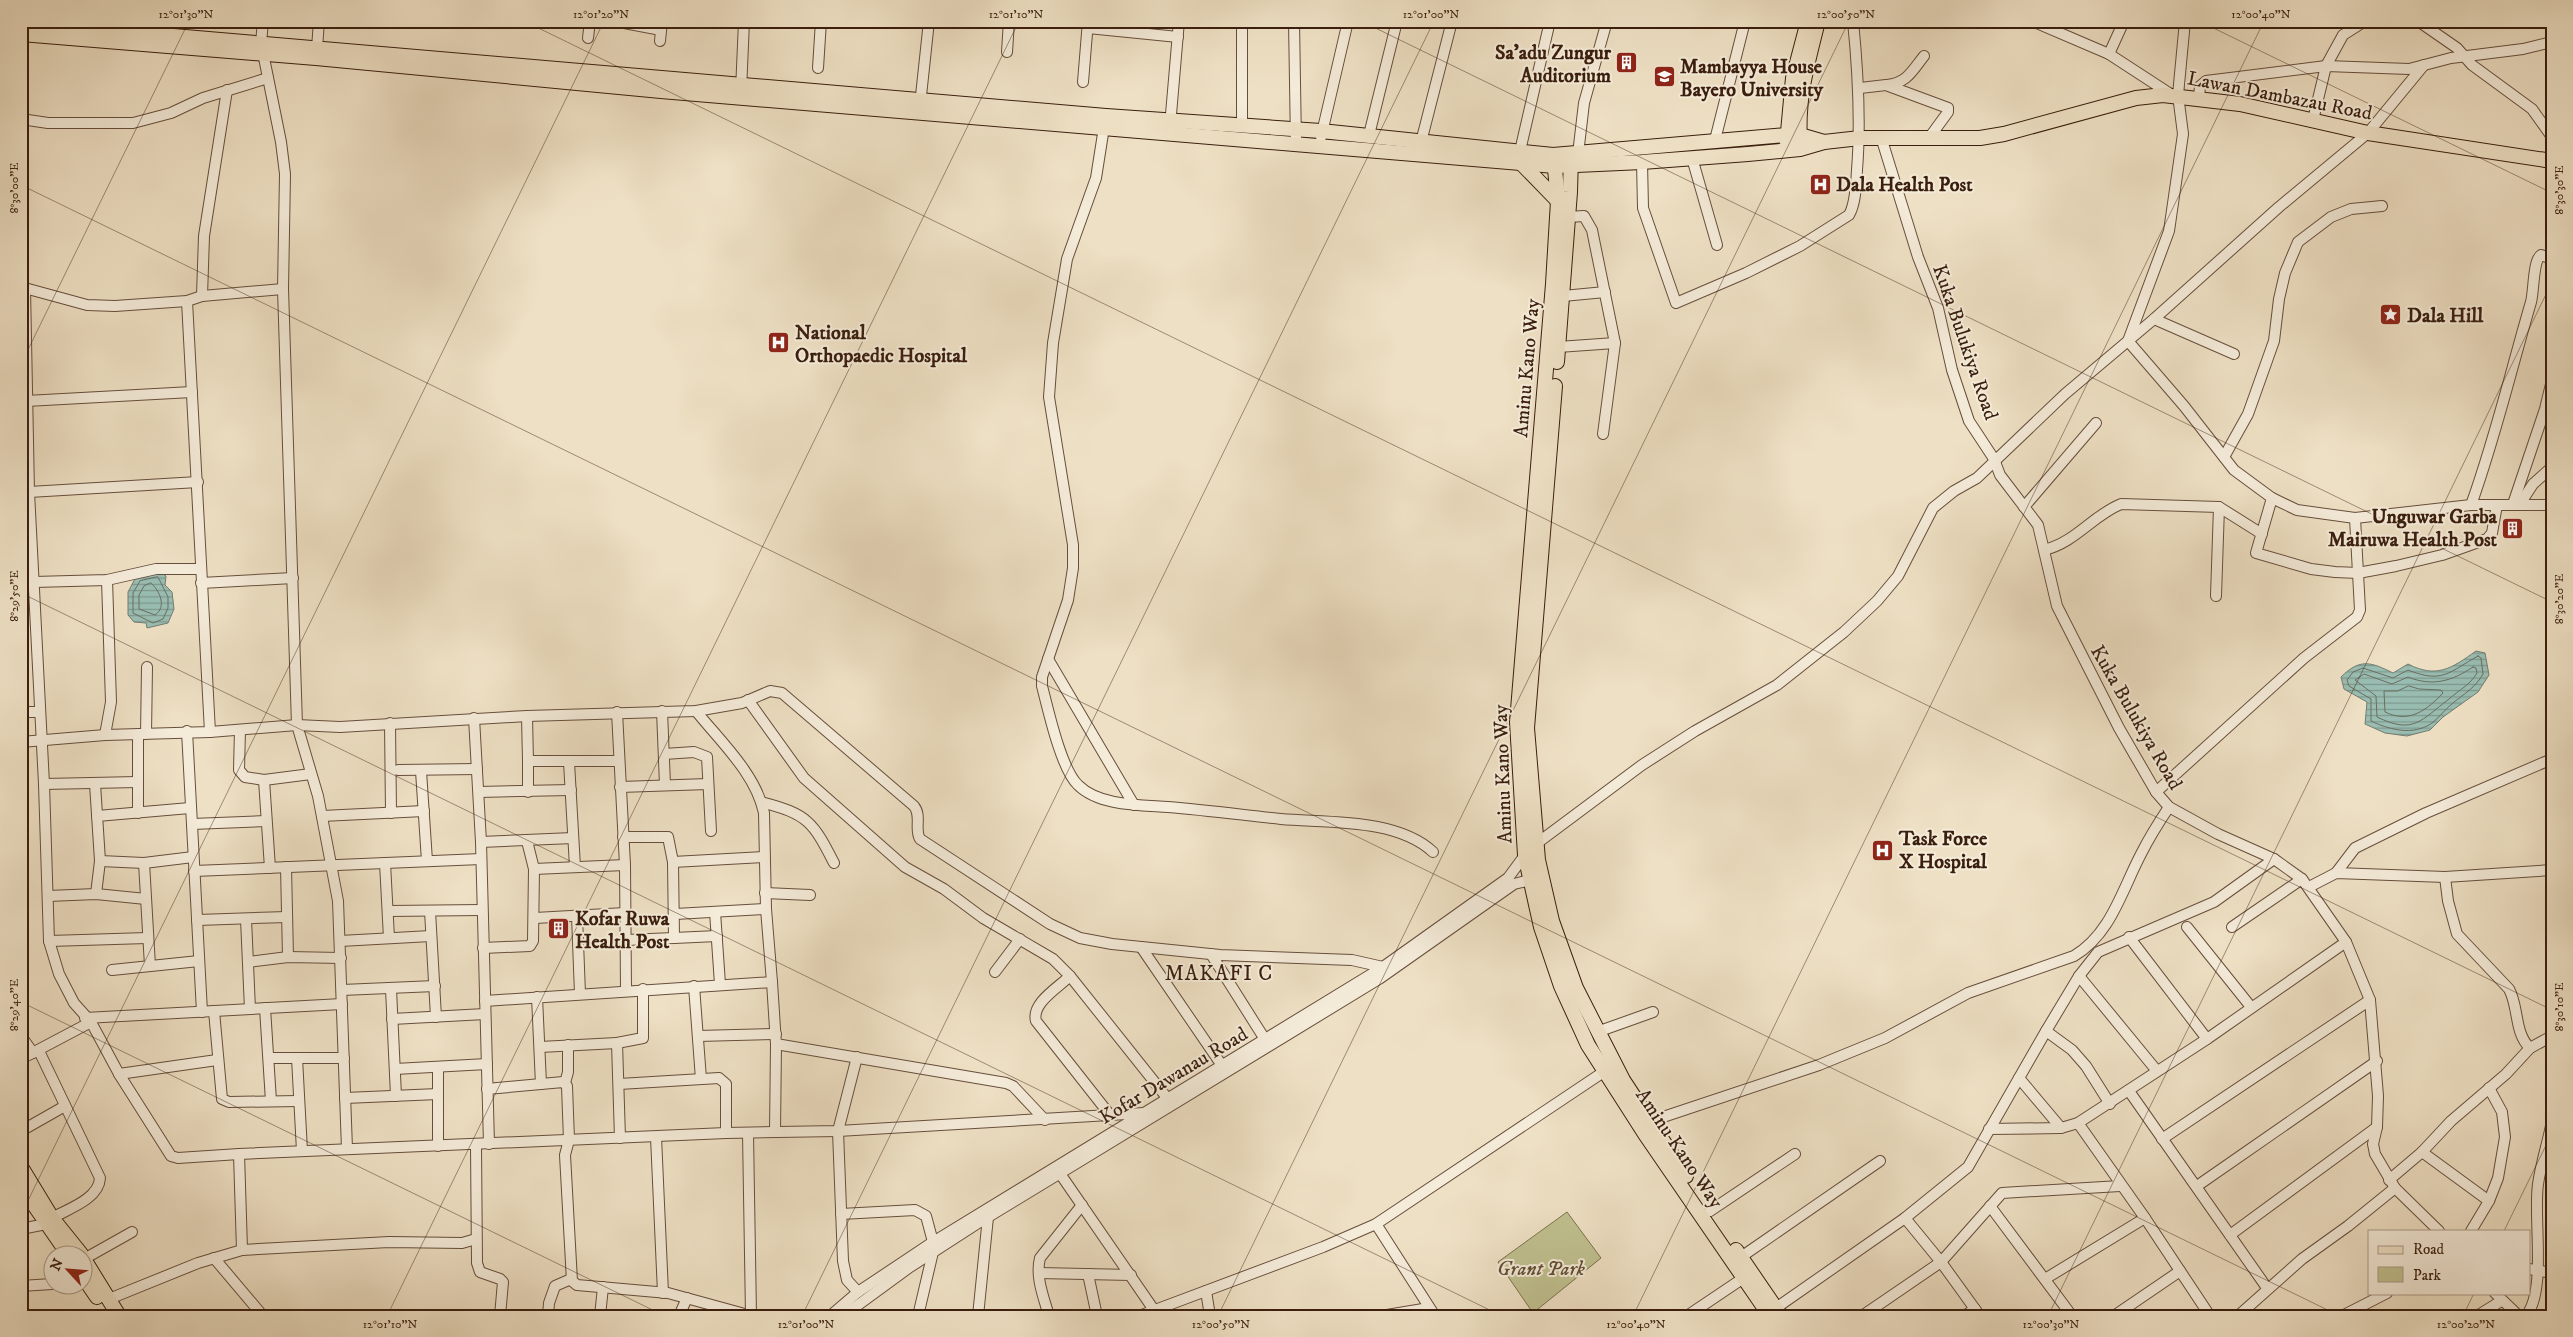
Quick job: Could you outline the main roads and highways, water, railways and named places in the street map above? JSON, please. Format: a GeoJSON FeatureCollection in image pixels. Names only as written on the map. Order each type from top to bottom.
{"type":"FeatureCollection","features":[{"type":"Feature","properties":{"kind":"main road"},"geometry":{"type":"LineString","coordinates":[[1794,149],[1790,105],[1793,78],[1808,21]]}},
{"type":"Feature","properties":{"kind":"main road"},"geometry":{"type":"LineString","coordinates":[[1793,135],[1802,83],[1818,21]]}},
{"type":"Feature","properties":{"kind":"main road"},"geometry":{"type":"LineString","coordinates":[[21,23],[100,25],[262,49],[317,48],[741,90]]}},
{"type":"Feature","properties":{"kind":"main road"},"geometry":{"type":"LineString","coordinates":[[21,34],[262,49],[1170,126],[1242,126],[1320,130],[1369,135],[1422,141],[1520,157],[1558,201]]}},
{"type":"Feature","properties":{"kind":"main road","name":"Lawan Dambazau Road"},"geometry":{"type":"LineString","coordinates":[[1824,142],[1882,137],[1980,138],[2004,134],[2136,98],[2175,95],[2199,98],[2368,132],[2552,161]]}},
{"type":"Feature","properties":{"kind":"main road"},"geometry":{"type":"LineString","coordinates":[[1762,137],[1778,128],[1790,105]]}},
{"type":"Feature","properties":{"kind":"main road"},"geometry":{"type":"LineString","coordinates":[[1170,126],[1260,142],[1418,155],[1520,157],[1554,160],[1714,140],[1793,135],[1824,142]]}},
{"type":"Feature","properties":{"kind":"main road"},"geometry":{"type":"LineString","coordinates":[[1260,142],[1261,127]]}},
{"type":"Feature","properties":{"kind":"main road"},"geometry":{"type":"LineString","coordinates":[[1573,158],[1594,164],[1642,162],[1794,149],[1824,142]]}},
{"type":"Feature","properties":{"kind":"main road","name":"Aminu Kano Way"},"geometry":{"type":"LineString","coordinates":[[1573,158],[1558,347],[1517,722],[1526,855],[1541,928],[1561,986],[1741,1257],[1747,1275]]}},
{"type":"Feature","properties":{"kind":"main road","name":"Aminu Kano Way"},"geometry":{"type":"LineString","coordinates":[[1554,160],[1558,201],[1533,581],[1527,728],[1536,844],[1552,921],[1605,1071],[1645,1134],[1776,1313]]}},
{"type":"Feature","properties":{"kind":"main road"},"geometry":{"type":"LineString","coordinates":[[1570,192],[1578,180],[1594,164]]}},
{"type":"Feature","properties":{"kind":"main road"},"geometry":{"type":"LineString","coordinates":[[21,1167],[62,1244]]}},
{"type":"Feature","properties":{"kind":"main road"},"geometry":{"type":"LineString","coordinates":[[23,1190],[71,1244]]}},
{"type":"Feature","properties":{"kind":"main road"},"geometry":{"type":"LineString","coordinates":[[92,1272],[119,1316]]}},
{"type":"Feature","properties":{"kind":"main road"},"geometry":{"type":"LineString","coordinates":[[92,1290],[109,1316]]}},
{"type":"Feature","properties":{"kind":"water"},"geometry":{"type":"Polygon","coordinates":[[[159,571],[166,576],[165,585],[172,592],[174,609],[168,623],[147,628],[146,623],[134,622],[128,615],[128,592],[136,577],[159,571]]]}},
{"type":"Feature","properties":{"kind":"water"},"geometry":{"type":"Polygon","coordinates":[[[2476,651],[2485,653],[2489,675],[2478,692],[2443,717],[2430,730],[2407,736],[2385,733],[2365,724],[2367,702],[2344,689],[2341,677],[2360,664],[2372,664],[2393,673],[2408,664],[2427,671],[2444,670],[2452,667],[2476,651]]]}},
{"type":"Feature","properties":{"kind":"place","name":"Sa'adu Zungur Auditorium"},"geometry":{"type":"Point","coordinates":[1627,63]}},
{"type":"Feature","properties":{"kind":"place","name":"Mambayya House Bayero University"},"geometry":{"type":"Point","coordinates":[1664,77]}},
{"type":"Feature","properties":{"kind":"place","name":"Dala Health Post"},"geometry":{"type":"Point","coordinates":[1820,184]}},
{"type":"Feature","properties":{"kind":"place","name":"Dala Hill"},"geometry":{"type":"Point","coordinates":[2391,315]}},
{"type":"Feature","properties":{"kind":"place","name":"National Orthopaedic Hospital"},"geometry":{"type":"Point","coordinates":[779,343]}},
{"type":"Feature","properties":{"kind":"place","name":"Unguwar Garba Mairuwa Health Post"},"geometry":{"type":"Point","coordinates":[2513,528]}},
{"type":"Feature","properties":{"kind":"place","name":"Task Force X Hospital"},"geometry":{"type":"Point","coordinates":[1883,850]}},
{"type":"Feature","properties":{"kind":"place","name":"Kofar Ruwa Health Post"},"geometry":{"type":"Point","coordinates":[559,929]}},
{"type":"Feature","properties":{"kind":"district","name":"MAKAFI C"},"geometry":{"type":"Point","coordinates":[1219,973]}},
{"type":"Feature","properties":{"kind":"park label","name":"Grant Park"},"geometry":{"type":"Point","coordinates":[1541,1268]}}]}
